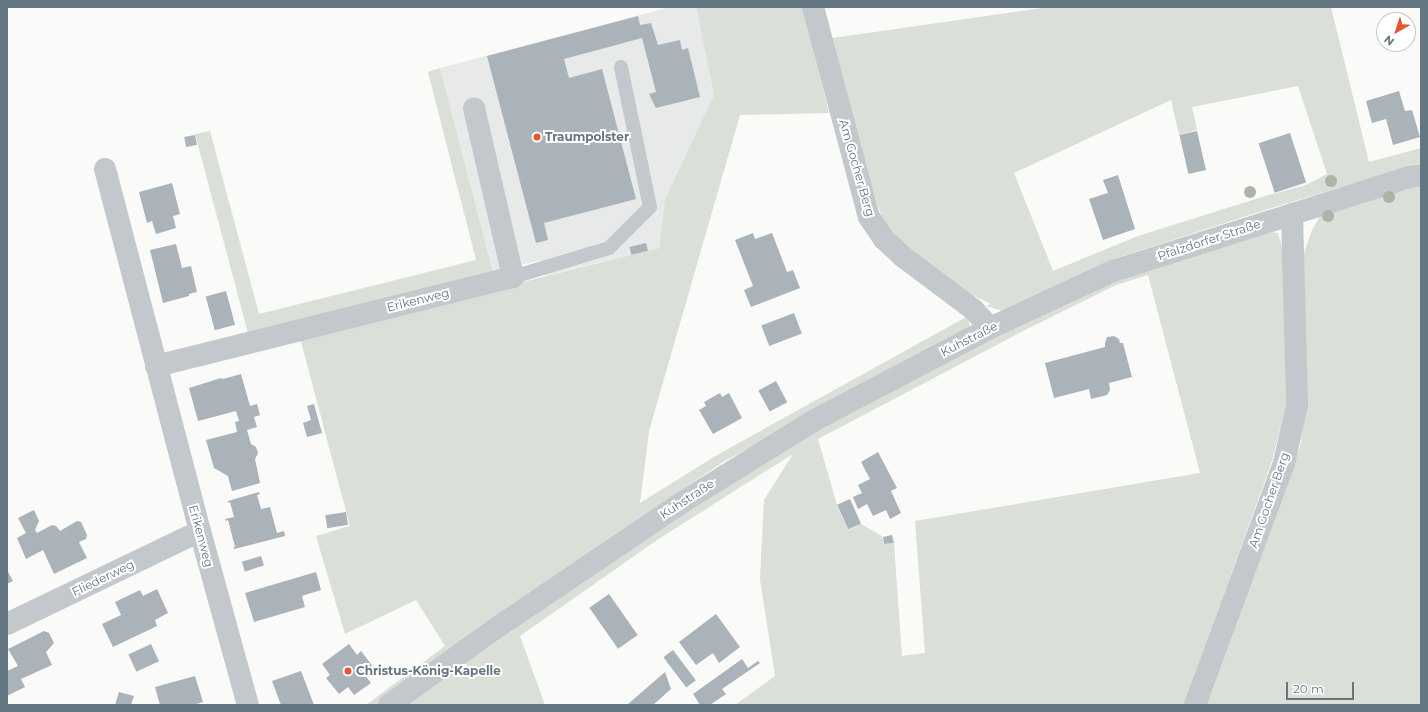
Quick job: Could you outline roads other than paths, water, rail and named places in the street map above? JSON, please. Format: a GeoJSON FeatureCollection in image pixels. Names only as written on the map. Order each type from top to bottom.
{"type":"FeatureCollection","features":[{"type":"Feature","properties":{"kind":"street","name":"Am Gocher Berg"},"geometry":{"type":"LineString","coordinates":[[813,7],[869,217],[884,239],[902,256],[974,310],[997,325]]}},
{"type":"Feature","properties":{"kind":"street"},"geometry":{"type":"LineString","coordinates":[[474,108],[513,277]]}},
{"type":"Feature","properties":{"kind":"street","name":"Erikenweg"},"geometry":{"type":"LineString","coordinates":[[105,169],[200,531],[248,705]]}},
{"type":"Feature","properties":{"kind":"street","name":"Pfalzdorfer Straße"},"geometry":{"type":"LineString","coordinates":[[997,325],[1113,271],[1410,177],[1421,175]]}},
{"type":"Feature","properties":{"kind":"street","name":"Am Gocher Berg"},"geometry":{"type":"LineString","coordinates":[[1195,705],[1284,463],[1296,405],[1292,214]]}},
{"type":"Feature","properties":{"kind":"street","name":"Erikenweg"},"geometry":{"type":"LineString","coordinates":[[156,366],[513,277]]}},
{"type":"Feature","properties":{"kind":"street","name":"Kuhstraße"},"geometry":{"type":"LineString","coordinates":[[389,705],[495,629],[681,503],[813,421],[997,325]]}},
{"type":"Feature","properties":{"kind":"street","name":"Fliederweg"},"geometry":{"type":"LineString","coordinates":[[7,624],[200,531]]}},
{"type":"Feature","properties":{"kind":"lane"},"geometry":{"type":"LineString","coordinates":[[513,277],[610,248],[650,207],[621,67]]}},
{"type":"Feature","properties":{"kind":"place","name":"Traumpolster"},"geometry":{"type":"Point","coordinates":[537,137]}},
{"type":"Feature","properties":{"kind":"place","name":"Christus-König-Kapelle"},"geometry":{"type":"Point","coordinates":[348,671]}}]}
